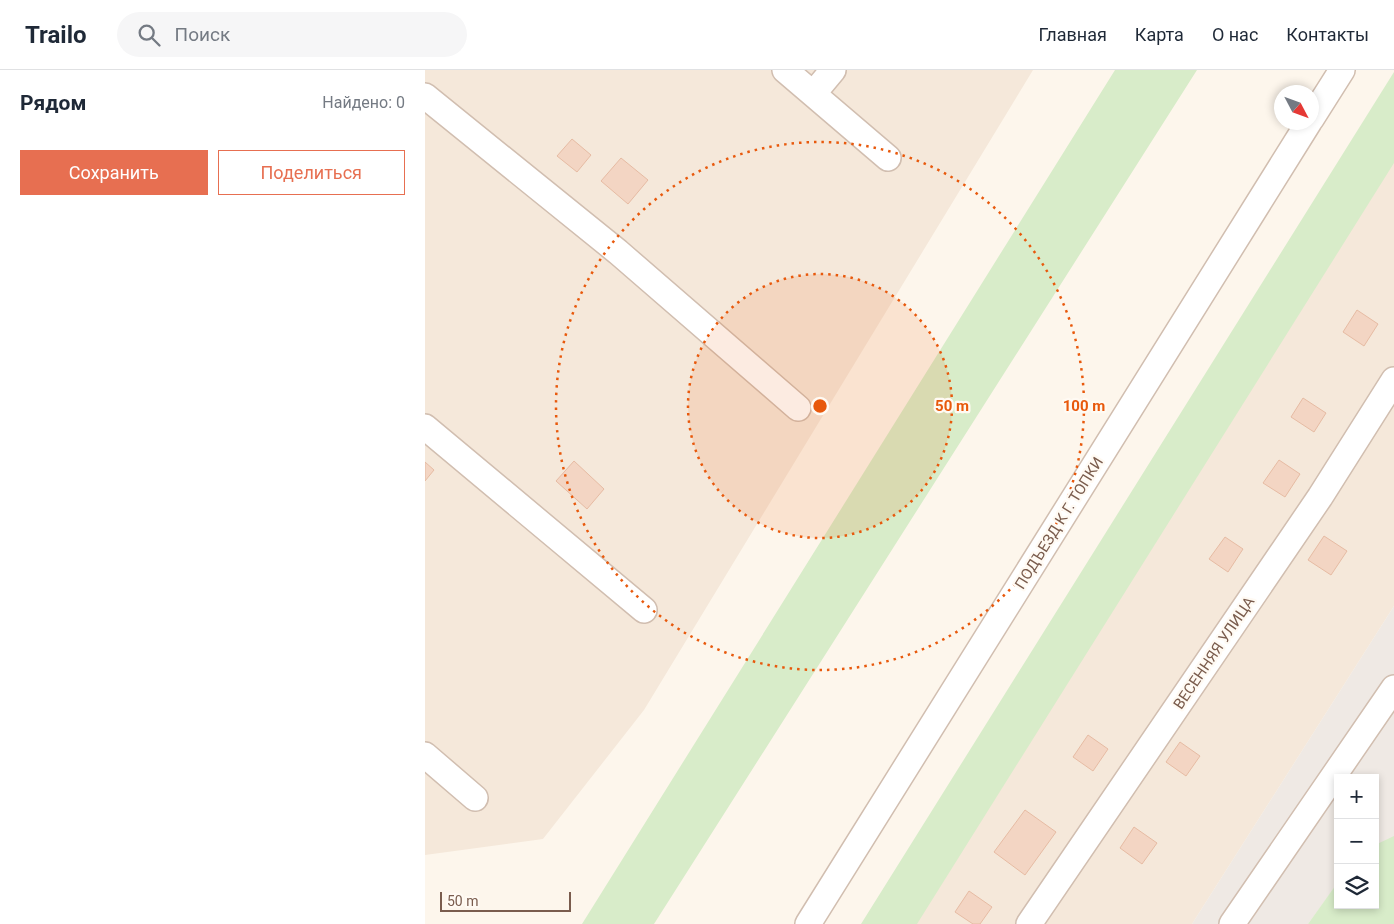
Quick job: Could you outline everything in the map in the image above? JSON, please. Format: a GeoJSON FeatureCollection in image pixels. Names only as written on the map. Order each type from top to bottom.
{"type":"FeatureCollection","features":[{"type":"Feature","properties":{"kind":"street"},"geometry":{"type":"LineString","coordinates":[[785,70],[888,158]]}},
{"type":"Feature","properties":{"kind":"street"},"geometry":{"type":"LineString","coordinates":[[813,94],[833,70]]}},
{"type":"Feature","properties":{"kind":"street"},"geometry":{"type":"LineString","coordinates":[[1319,106],[1342,70]]}},
{"type":"Feature","properties":{"kind":"street"},"geometry":{"type":"LineString","coordinates":[[425,96],[618,252],[797,408]]}},
{"type":"Feature","properties":{"kind":"street","name":"ПОДЪЕЗД К Г. ТОПКИ"},"geometry":{"type":"LineString","coordinates":[[808,924],[1304,130]]}},
{"type":"Feature","properties":{"kind":"street","name":"ВЕСЕННЯЯ УЛИЦА"},"geometry":{"type":"LineString","coordinates":[[1029,924],[1315,505],[1394,380]]}},
{"type":"Feature","properties":{"kind":"street"},"geometry":{"type":"LineString","coordinates":[[425,427],[644,610]]}},
{"type":"Feature","properties":{"kind":"street"},"geometry":{"type":"LineString","coordinates":[[1232,924],[1394,688]]}},
{"type":"Feature","properties":{"kind":"street"},"geometry":{"type":"LineString","coordinates":[[425,755],[475,798]]}},
{"type":"Feature","properties":{"kind":"shaded area"},"geometry":{"type":"Polygon","coordinates":[[[425,70],[1033,70],[644,710],[543,839],[425,855],[425,70]]]}},
{"type":"Feature","properties":{"kind":"shaded area"},"geometry":{"type":"Polygon","coordinates":[[[1394,146],[1394,606],[1192,924],[910,924],[1394,146]]]}},
{"type":"Feature","properties":{"kind":"shaded area"},"geometry":{"type":"Polygon","coordinates":[[[1394,606],[1394,861],[1379,867],[1379,774],[1334,774],[1334,888],[1308,924],[1192,924],[1394,606]]]}},
{"type":"Feature","properties":{"kind":"green space"},"geometry":{"type":"Polygon","coordinates":[[[1115,70],[1197,70],[654,924],[582,924],[1115,70]]]}},
{"type":"Feature","properties":{"kind":"green space"},"geometry":{"type":"Polygon","coordinates":[[[1394,72],[1394,163],[917,924],[861,924],[1394,72]]]}},
{"type":"Feature","properties":{"kind":"green space"},"geometry":{"type":"Polygon","coordinates":[[[1394,836],[1394,924],[1308,924],[1334,888],[1334,909],[1379,909],[1379,843],[1394,836]]]}},
{"type":"Feature","properties":{"kind":"building"},"geometry":{"type":"Polygon","coordinates":[[[572,139],[591,155],[577,172],[557,156],[572,139]]]}},
{"type":"Feature","properties":{"kind":"building"},"geometry":{"type":"Polygon","coordinates":[[[621,158],[648,180],[628,204],[601,181],[621,158]]]}},
{"type":"Feature","properties":{"kind":"building"},"geometry":{"type":"Polygon","coordinates":[[[1357,310],[1378,324],[1364,346],[1343,332],[1357,310]]]}},
{"type":"Feature","properties":{"kind":"building"},"geometry":{"type":"Polygon","coordinates":[[[1303,398],[1326,413],[1314,432],[1291,417],[1303,398]]]}},
{"type":"Feature","properties":{"kind":"building"},"geometry":{"type":"Polygon","coordinates":[[[1279,460],[1300,474],[1285,497],[1263,483],[1279,460]]]}},
{"type":"Feature","properties":{"kind":"building"},"geometry":{"type":"Polygon","coordinates":[[[574,461],[604,489],[587,509],[556,481],[574,461]]]}},
{"type":"Feature","properties":{"kind":"building"},"geometry":{"type":"Polygon","coordinates":[[[425,462],[434,470],[425,481],[425,462]]]}},
{"type":"Feature","properties":{"kind":"building"},"geometry":{"type":"Polygon","coordinates":[[[1324,536],[1347,551],[1331,575],[1308,560],[1324,536]]]}},
{"type":"Feature","properties":{"kind":"building"},"geometry":{"type":"Polygon","coordinates":[[[1225,537],[1243,549],[1228,572],[1209,559],[1225,537]]]}},
{"type":"Feature","properties":{"kind":"building"},"geometry":{"type":"Polygon","coordinates":[[[1088,735],[1108,749],[1093,771],[1073,757],[1088,735]]]}},
{"type":"Feature","properties":{"kind":"building"},"geometry":{"type":"Polygon","coordinates":[[[1180,742],[1200,756],[1186,776],[1166,762],[1180,742]]]}},
{"type":"Feature","properties":{"kind":"building"},"geometry":{"type":"Polygon","coordinates":[[[1025,810],[1056,832],[1025,875],[994,852],[1025,810]]]}},
{"type":"Feature","properties":{"kind":"building"},"geometry":{"type":"Polygon","coordinates":[[[1134,827],[1157,843],[1142,864],[1120,848],[1134,827]]]}},
{"type":"Feature","properties":{"kind":"building"},"geometry":{"type":"Polygon","coordinates":[[[969,891],[992,907],[980,924],[973,924],[955,912],[969,891]]]}}]}
